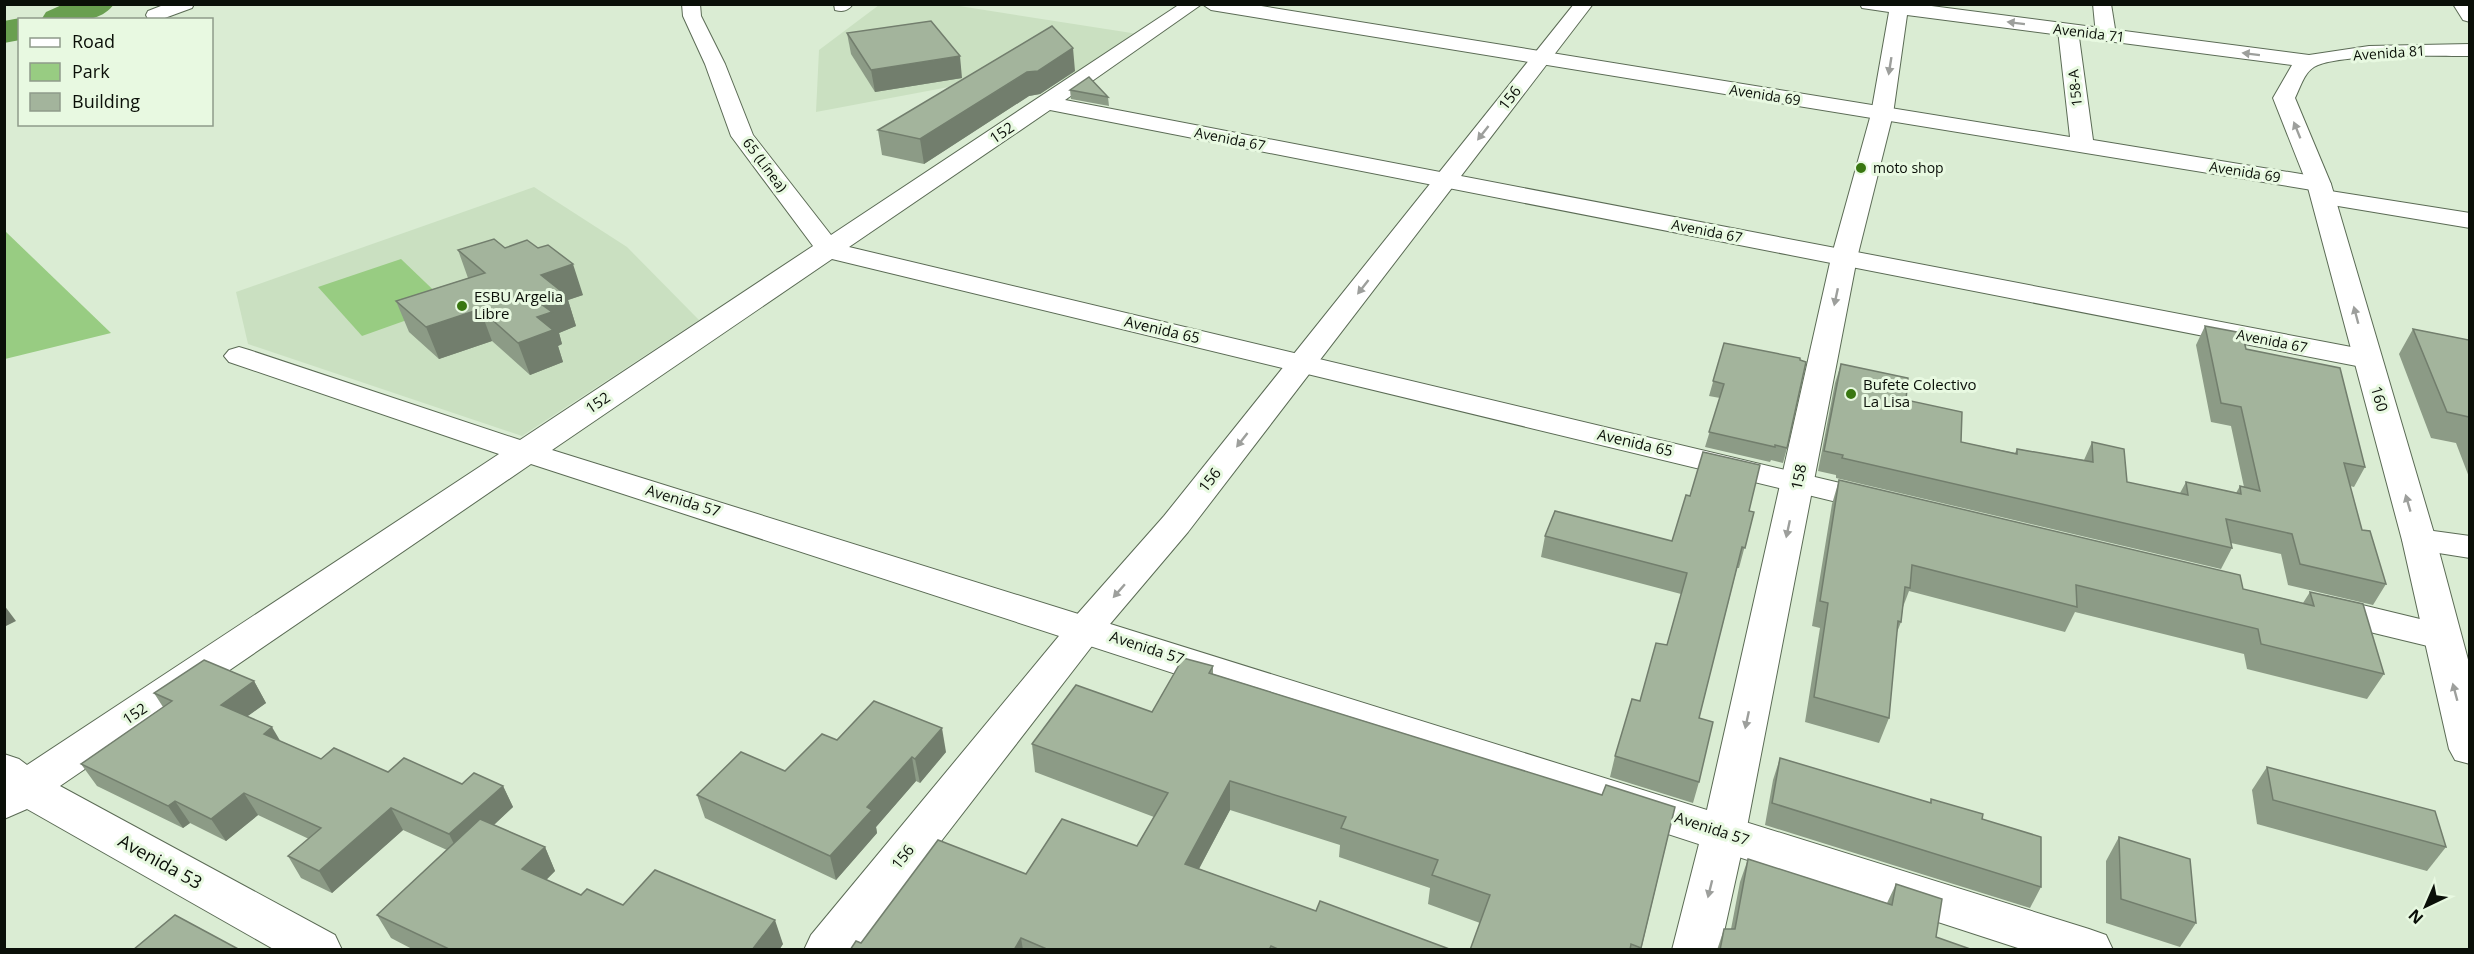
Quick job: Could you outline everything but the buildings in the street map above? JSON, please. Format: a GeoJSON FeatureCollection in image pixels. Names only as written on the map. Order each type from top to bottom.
{"type":"FeatureCollection","features":[{"type":"Feature","properties":{"kind":"street"},"geometry":{"type":"LineString","coordinates":[[155,15],[185,4]]}},
{"type":"Feature","properties":{"kind":"street","name":"65 (Línea)"},"geometry":{"type":"LineString","coordinates":[[692,4],[692,16],[715,64],[742,136],[829,250]]}},
{"type":"Feature","properties":{"kind":"street","name":"152"},"geometry":{"type":"LineString","coordinates":[[12,787],[525,452],[1193,4]]}},
{"type":"Feature","properties":{"kind":"street","name":"Avenida 69"},"geometry":{"type":"LineString","coordinates":[[1211,4],[2082,146],[2469,220]]}},
{"type":"Feature","properties":{"kind":"street","name":"156"},"geometry":{"type":"LineString","coordinates":[[828,950],[1086,628],[1176,524],[1584,4]]}},
{"type":"Feature","properties":{"kind":"street"},"geometry":{"type":"LineString","coordinates":[[2102,4],[2106,35]]}},
{"type":"Feature","properties":{"kind":"street"},"geometry":{"type":"LineString","coordinates":[[2462,4],[2469,16]]}},
{"type":"Feature","properties":{"kind":"street","name":"Avenida 71"},"geometry":{"type":"LineString","coordinates":[[1889,6],[2309,61]]}},
{"type":"Feature","properties":{"kind":"street","name":"158"},"geometry":{"type":"LineString","coordinates":[[1696,950],[1724,832],[1844,258],[1882,114],[1889,6]]}},
{"type":"Feature","properties":{"kind":"street","name":"158-A"},"geometry":{"type":"LineString","coordinates":[[2068,30],[2082,146]]}},
{"type":"Feature","properties":{"kind":"street","name":"Avenida 81"},"geometry":{"type":"LineString","coordinates":[[2309,61],[2328,57],[2405,50],[2469,50]]}},
{"type":"Feature","properties":{"kind":"street","name":"160"},"geometry":{"type":"LineString","coordinates":[[2309,61],[2300,68],[2284,98],[2321,191],[2419,540],[2440,636],[2469,749]]}},
{"type":"Feature","properties":{"kind":"street","name":"Avenida 67"},"geometry":{"type":"LineString","coordinates":[[1047,103],[2367,359]]}},
{"type":"Feature","properties":{"kind":"street","name":"Avenida 65"},"geometry":{"type":"LineString","coordinates":[[829,250],[1901,507]]}},
{"type":"Feature","properties":{"kind":"street","name":"Avenida 57"},"geometry":{"type":"LineString","coordinates":[[239,356],[525,452],[1086,628],[2089,950]]}},
{"type":"Feature","properties":{"kind":"street"},"geometry":{"type":"LineString","coordinates":[[2419,540],[2469,548]]}},
{"type":"Feature","properties":{"kind":"street"},"geometry":{"type":"LineString","coordinates":[[2291,601],[2440,636]]}},
{"type":"Feature","properties":{"kind":"street","name":"Avenida 53"},"geometry":{"type":"LineString","coordinates":[[12,787],[318,950]]}},
{"type":"Feature","properties":{"kind":"shaded area"},"geometry":{"type":"Polygon","coordinates":[[[879,5],[953,5],[1138,34],[1065,81],[1018,74],[816,112],[819,50],[879,5]]]}},
{"type":"Feature","properties":{"kind":"shaded area","name":"ESBU Argelia Libre"},"geometry":{"type":"Polygon","coordinates":[[[534,187],[627,247],[699,320],[522,436],[248,344],[236,292],[534,187]]]}},
{"type":"Feature","properties":{"kind":"green space"},"geometry":{"type":"Polygon","coordinates":[[[5,231],[111,333],[5,359],[5,231]]]}},
{"type":"Feature","properties":{"kind":"green space"},"geometry":{"type":"Polygon","coordinates":[[[401,259],[449,305],[362,336],[318,287],[401,259]]]}},
{"type":"Feature","properties":{"kind":"waterway"},"geometry":{"type":"LineString","coordinates":[[64,18],[96,4]]}},
{"type":"Feature","properties":{"kind":"waterway"},"geometry":{"type":"LineString","coordinates":[[4,32],[18,29]]}},
{"type":"Feature","properties":{"kind":"place","name":"moto shop"},"geometry":{"type":"Point","coordinates":[1861,168]}},
{"type":"Feature","properties":{"kind":"place","name":"ESBU Argelia Libre"},"geometry":{"type":"Point","coordinates":[462,306]}},
{"type":"Feature","properties":{"kind":"place","name":"Bufete Colectivo La Lisa"},"geometry":{"type":"Point","coordinates":[1851,394]}}]}
